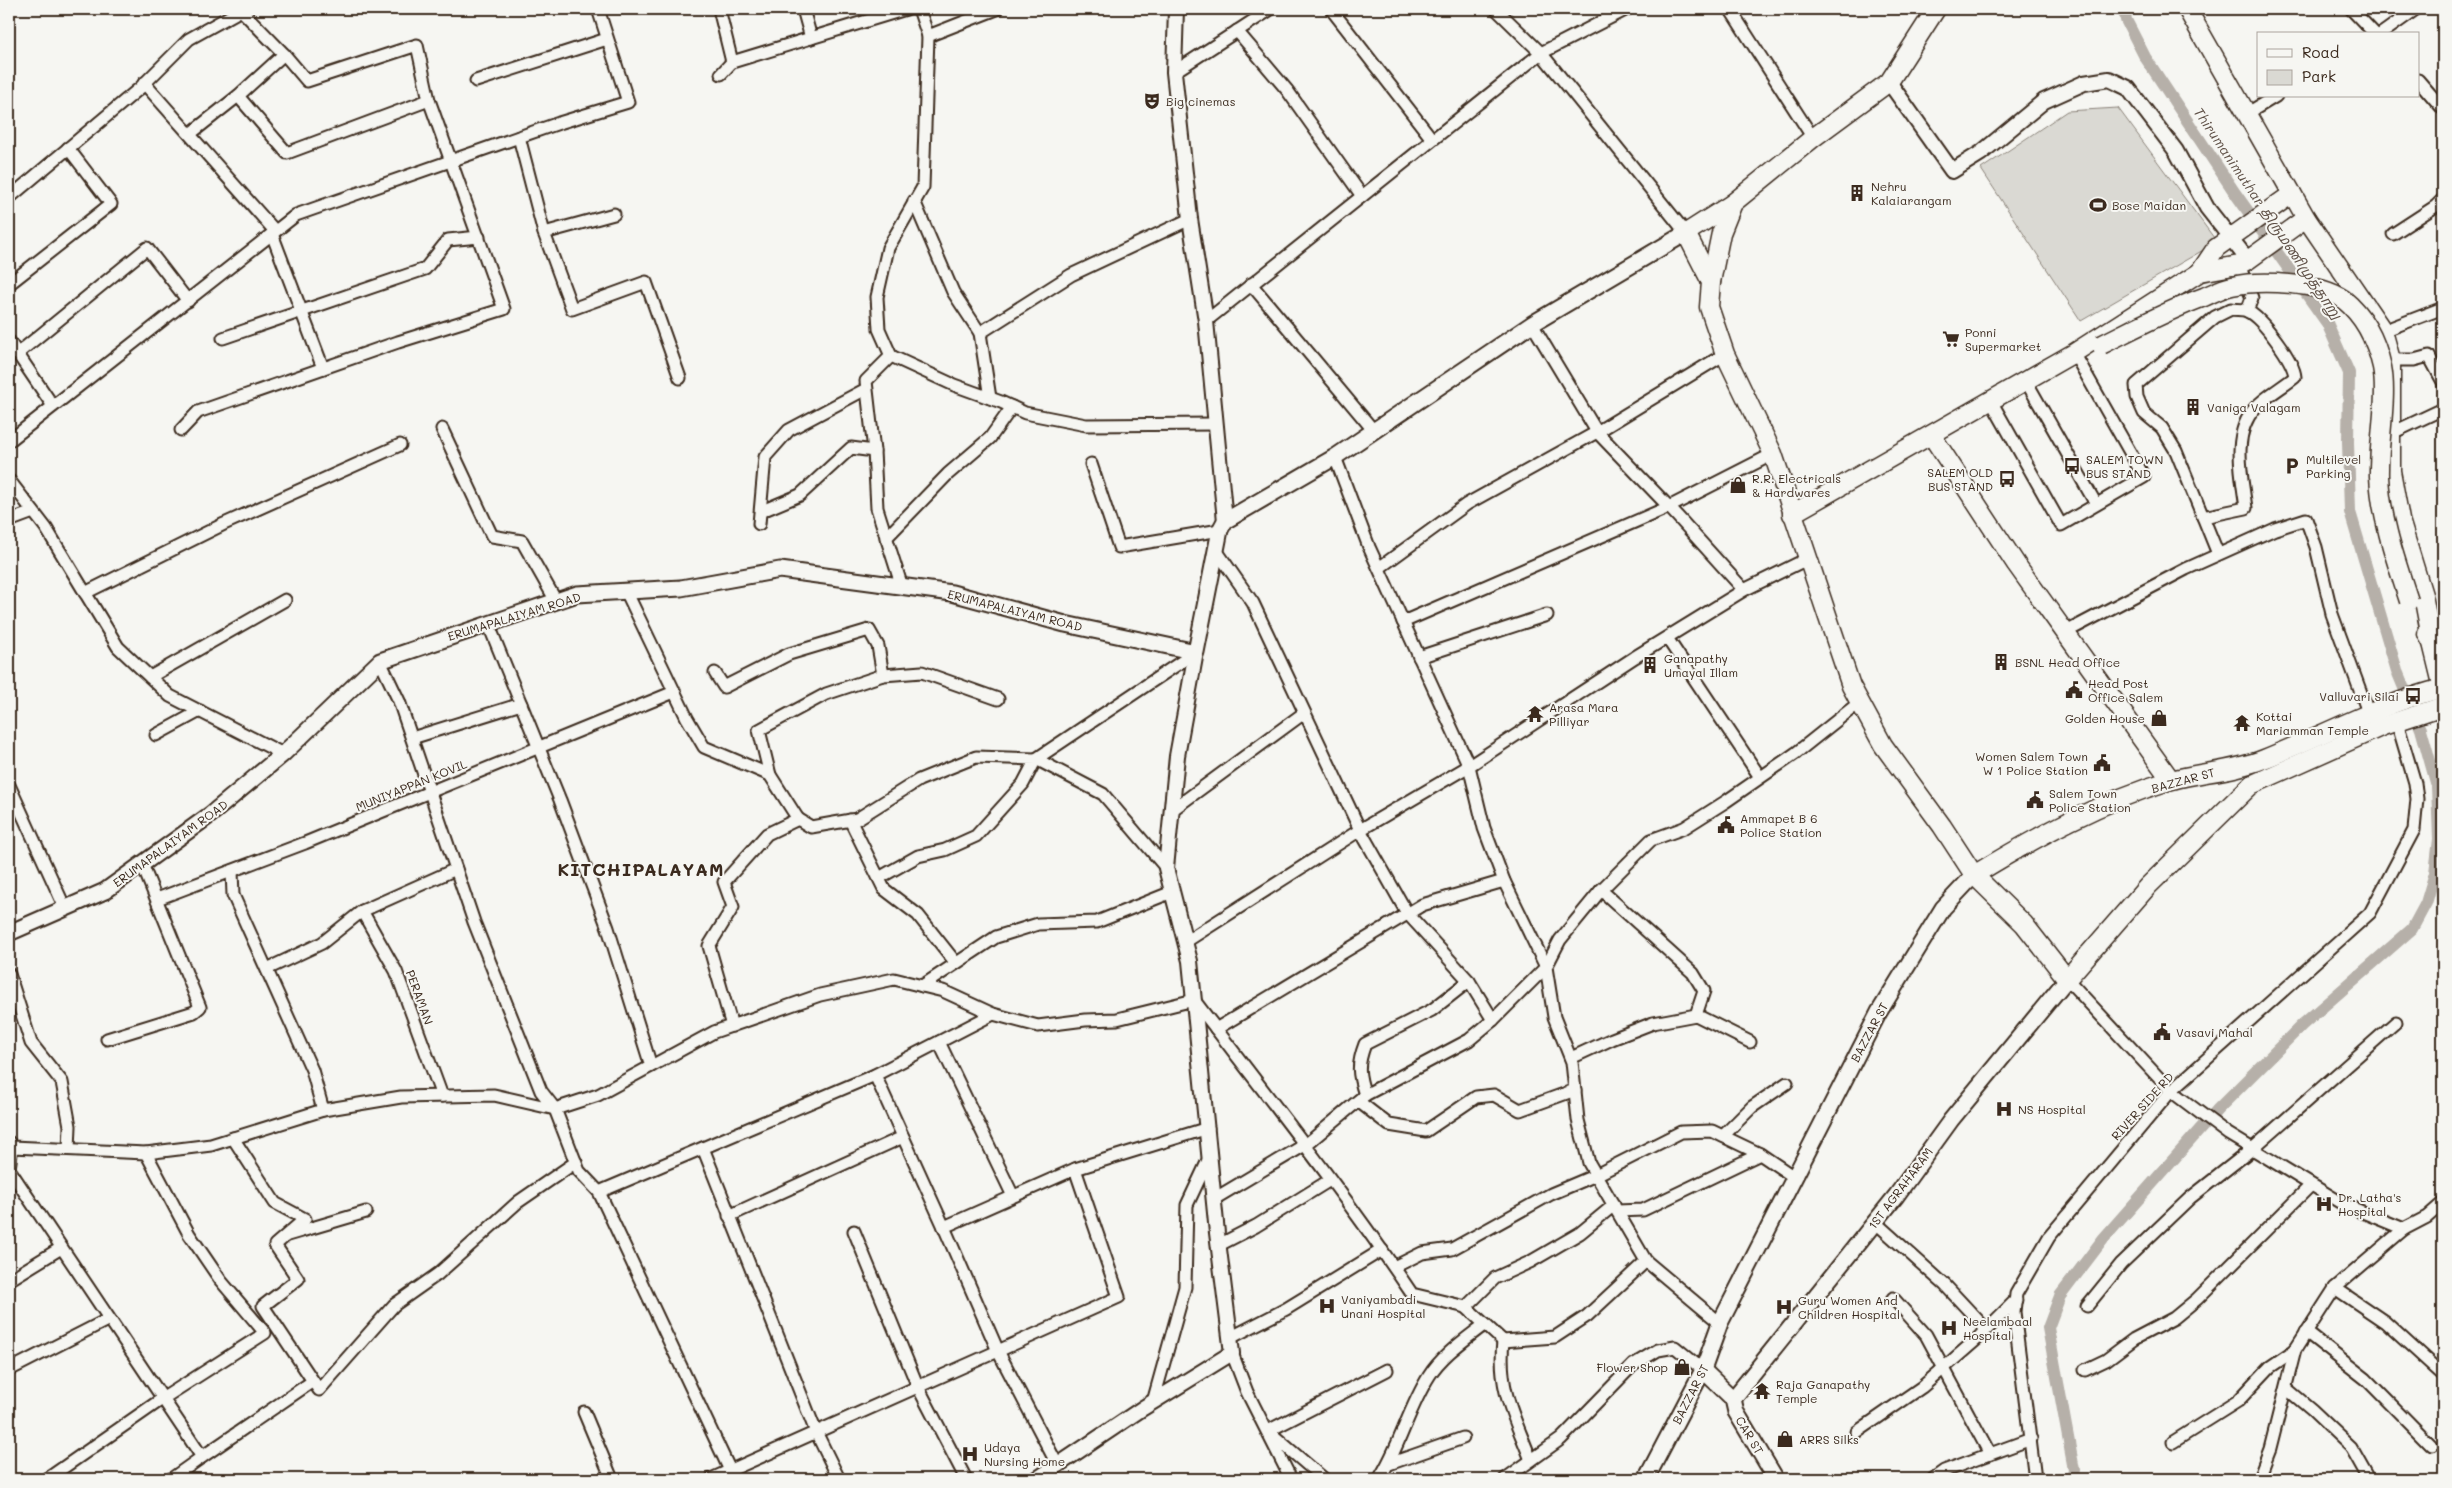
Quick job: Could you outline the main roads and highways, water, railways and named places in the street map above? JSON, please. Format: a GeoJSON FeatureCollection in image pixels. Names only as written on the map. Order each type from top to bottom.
{"type":"FeatureCollection","features":[{"type":"Feature","properties":{"kind":"main road"},"geometry":{"type":"LineString","coordinates":[[1711,282],[1686,233],[1733,204],[1813,138],[1889,82],[1936,9]]}},
{"type":"Feature","properties":{"kind":"main road"},"geometry":{"type":"LineString","coordinates":[[2189,9],[2248,113],[2288,197],[2382,331],[2391,360],[2391,471],[2416,598]]}},
{"type":"Feature","properties":{"kind":"main road"},"geometry":{"type":"LineString","coordinates":[[2200,272],[2216,248],[2288,197]]}},
{"type":"Feature","properties":{"kind":"main road"},"geometry":{"type":"LineString","coordinates":[[1733,204],[1721,233],[1711,282],[1709,307],[1725,354],[1773,454],[1807,560],[1851,686],[1883,745],[1942,826],[1974,875],[2024,924],[2067,979],[2148,886],[2250,785],[2390,724],[2443,706]]}},
{"type":"Feature","properties":{"kind":"main road"},"geometry":{"type":"LineString","coordinates":[[1792,514],[1932,436],[2074,353],[2200,272],[2248,259],[2304,220]]}},
{"type":"Feature","properties":{"kind":"main road","name":"ERUMAPALAIYAM ROAD"},"geometry":{"type":"LineString","coordinates":[[9,933],[105,891],[210,815],[283,754],[380,660],[577,594],[681,588],[780,570],[952,593],[1065,624],[1196,652],[1216,550],[1223,526],[1335,457],[1532,324],[1686,233]]}},
{"type":"Feature","properties":{"kind":"main road"},"geometry":{"type":"LineString","coordinates":[[2101,345],[2185,304],[2230,286],[2258,283],[2287,284],[2316,289],[2341,298],[2360,316],[2373,336],[2382,368],[2379,476],[2384,512],[2392,547],[2416,598],[2432,643],[2443,688]]}},
{"type":"Feature","properties":{"kind":"main road"},"geometry":{"type":"LineString","coordinates":[[1932,436],[2016,564],[2171,780]]}},
{"type":"Feature","properties":{"kind":"main road","name":"BAZZAR ST"},"geometry":{"type":"LineString","coordinates":[[1646,1479],[1704,1370],[1720,1323],[1879,1012],[1943,908],[1974,875],[2023,845],[2087,812],[2171,780],[2242,767],[2373,710],[2443,688]]}},
{"type":"Feature","properties":{"kind":"main road"},"geometry":{"type":"LineString","coordinates":[[2242,767],[2250,785]]}},
{"type":"Feature","properties":{"kind":"main road","name":"1ST AGRAHARAM"},"geometry":{"type":"LineString","coordinates":[[1733,1398],[1875,1222],[1951,1120],[2067,979]]}},
{"type":"Feature","properties":{"kind":"main road","name":"CAR ST"},"geometry":{"type":"LineString","coordinates":[[1704,1370],[1733,1398],[1736,1412],[1776,1479]]}},
{"type":"Feature","properties":{"kind":"waterway","name":"Thirumanimuthar திருமணிமுத்தாறு"},"geometry":{"type":"LineString","coordinates":[[2072,1479],[2074,1470],[2048,1328],[2060,1296],[2104,1238],[2218,1109],[2302,1025],[2412,929],[2426,903],[2435,873],[2439,839],[2437,786],[2421,729],[2397,671],[2350,512],[2349,373],[2327,323],[2235,193],[2145,57],[2126,20],[2124,9]]}},
{"type":"Feature","properties":{"kind":"place","name":"Big cinemas"},"geometry":{"type":"Point","coordinates":[1152,101]}},
{"type":"Feature","properties":{"kind":"place","name":"Nehru Kalaiarangam"},"geometry":{"type":"Point","coordinates":[1857,193]}},
{"type":"Feature","properties":{"kind":"place","name":"Bose Maidan"},"geometry":{"type":"Point","coordinates":[2098,205]}},
{"type":"Feature","properties":{"kind":"place","name":"Ponni Supermarket"},"geometry":{"type":"Point","coordinates":[1951,339]}},
{"type":"Feature","properties":{"kind":"place","name":"Vaniga Valagam"},"geometry":{"type":"Point","coordinates":[2193,407]}},
{"type":"Feature","properties":{"kind":"place","name":"SALEM TOWN BUS STAND"},"geometry":{"type":"Point","coordinates":[2072,466]}},
{"type":"Feature","properties":{"kind":"place","name":"Multilevel Parking"},"geometry":{"type":"Point","coordinates":[2292,466]}},
{"type":"Feature","properties":{"kind":"place","name":"SALEM OLD BUS STAND"},"geometry":{"type":"Point","coordinates":[2007,479]}},
{"type":"Feature","properties":{"kind":"place","name":"R.R. Electricals & Hardwares"},"geometry":{"type":"Point","coordinates":[1738,485]}},
{"type":"Feature","properties":{"kind":"place","name":"BSNL Head Office"},"geometry":{"type":"Point","coordinates":[2001,662]}},
{"type":"Feature","properties":{"kind":"place","name":"Ganapathy Umayal Illam"},"geometry":{"type":"Point","coordinates":[1650,665]}},
{"type":"Feature","properties":{"kind":"place","name":"Head Post Office Salem"},"geometry":{"type":"Point","coordinates":[2074,690]}},
{"type":"Feature","properties":{"kind":"place","name":"Valluvari Silai"},"geometry":{"type":"Point","coordinates":[2413,696]}},
{"type":"Feature","properties":{"kind":"place","name":"Arasa Mara Pilliyar"},"geometry":{"type":"Point","coordinates":[1535,714]}},
{"type":"Feature","properties":{"kind":"place","name":"Golden House"},"geometry":{"type":"Point","coordinates":[2159,718]}},
{"type":"Feature","properties":{"kind":"place","name":"Kottai Mariamman Temple"},"geometry":{"type":"Point","coordinates":[2242,723]}},
{"type":"Feature","properties":{"kind":"place","name":"Women Salem Town W 1 Police Station"},"geometry":{"type":"Point","coordinates":[2102,763]}},
{"type":"Feature","properties":{"kind":"place","name":"Salem Town Police Station"},"geometry":{"type":"Point","coordinates":[2035,800]}},
{"type":"Feature","properties":{"kind":"place","name":"Ammapet B 6 Police Station"},"geometry":{"type":"Point","coordinates":[1726,825]}},
{"type":"Feature","properties":{"kind":"place","name":"Vasavi Mahal"},"geometry":{"type":"Point","coordinates":[2162,1032]}},
{"type":"Feature","properties":{"kind":"place","name":"NS Hospital"},"geometry":{"type":"Point","coordinates":[2004,1109]}},
{"type":"Feature","properties":{"kind":"place","name":"Dr. Latha's Hospital"},"geometry":{"type":"Point","coordinates":[2324,1204]}},
{"type":"Feature","properties":{"kind":"place","name":"Vaniyambadi Unani Hospital"},"geometry":{"type":"Point","coordinates":[1327,1306]}},
{"type":"Feature","properties":{"kind":"place","name":"Guru Women And Children Hospital"},"geometry":{"type":"Point","coordinates":[1784,1307]}},
{"type":"Feature","properties":{"kind":"place","name":"Neelambaal Hospital"},"geometry":{"type":"Point","coordinates":[1949,1328]}},
{"type":"Feature","properties":{"kind":"place","name":"Flower Shop"},"geometry":{"type":"Point","coordinates":[1682,1367]}},
{"type":"Feature","properties":{"kind":"place","name":"Raja Ganapathy Temple"},"geometry":{"type":"Point","coordinates":[1762,1391]}},
{"type":"Feature","properties":{"kind":"place","name":"ARRS Silks"},"geometry":{"type":"Point","coordinates":[1785,1439]}},
{"type":"Feature","properties":{"kind":"place","name":"Udaya Nursing Home"},"geometry":{"type":"Point","coordinates":[970,1454]}},
{"type":"Feature","properties":{"kind":"district","name":"KITCHIPALAYAM"},"geometry":{"type":"Point","coordinates":[641,869]}}]}
